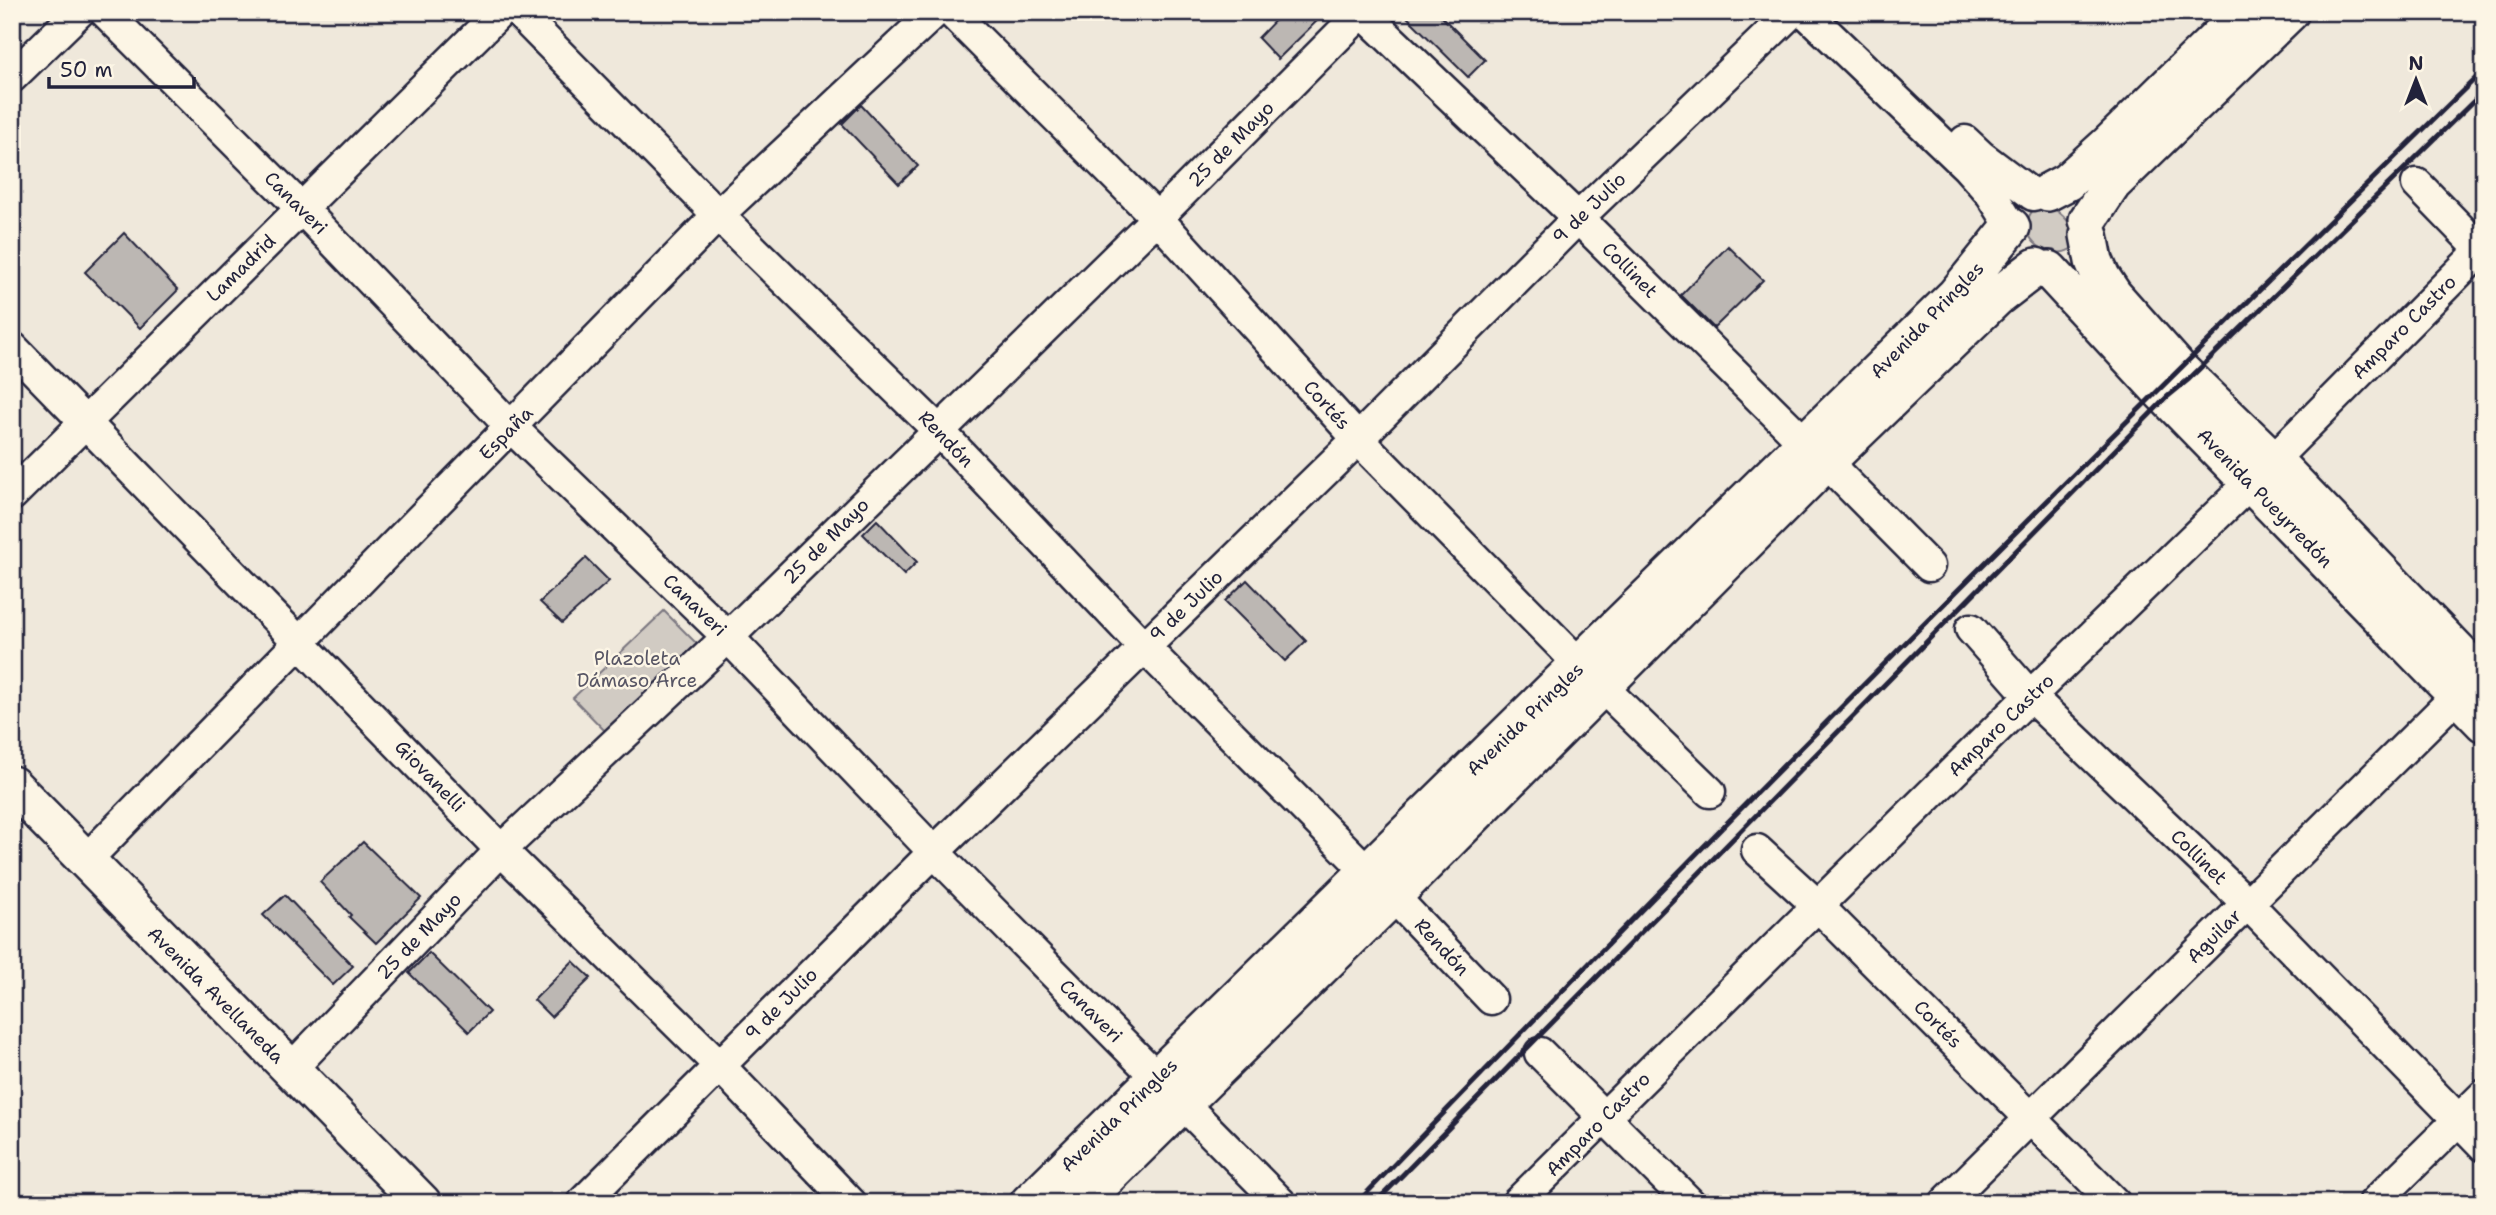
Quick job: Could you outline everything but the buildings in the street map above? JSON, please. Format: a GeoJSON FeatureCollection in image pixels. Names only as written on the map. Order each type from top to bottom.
{"type":"FeatureCollection","features":[{"type":"Feature","properties":{"kind":"main road"},"geometry":{"type":"LineString","coordinates":[[2244,12],[2067,182],[2023,203],[2015,213],[2011,226],[2012,239],[2025,261],[2043,269],[2061,268],[2071,264],[2086,246],[2089,228],[2112,184],[2290,12]]}},
{"type":"Feature","properties":{"kind":"main road"},"geometry":{"type":"LineString","coordinates":[[2040,194],[2061,193],[2073,199],[2082,208],[2089,228]]}},
{"type":"Feature","properties":{"kind":"main road","name":"Avenida Pringles"},"geometry":{"type":"LineString","coordinates":[[1081,1203],[1183,1103],[1380,884],[1816,452],[1956,295],[2011,226]]}},
{"type":"Feature","properties":{"kind":"main road","name":"Avenida Pueyrredón"},"geometry":{"type":"LineString","coordinates":[[2089,228],[2094,261],[2113,295],[2178,368],[2261,471]]}},
{"type":"Feature","properties":{"kind":"main road","name":"Avenida Pringles"},"geometry":{"type":"LineString","coordinates":[[1816,452],[1979,313],[2043,269]]}},
{"type":"Feature","properties":{"kind":"main road","name":"Avenida Pueyrredón"},"geometry":{"type":"LineString","coordinates":[[2043,269],[2158,388],[2261,471],[2476,680],[2484,723]]}},
{"type":"Feature","properties":{"kind":"main road","name":"Avenida Avellaneda"},"geometry":{"type":"LineString","coordinates":[[12,785],[422,1203]]}},
{"type":"Feature","properties":{"kind":"main road","name":"Avenida Pringles"},"geometry":{"type":"LineString","coordinates":[[1030,1203],[1158,1078],[1380,884]]}},
{"type":"Feature","properties":{"kind":"street"},"geometry":{"type":"LineString","coordinates":[[12,77],[79,12]]}},
{"type":"Feature","properties":{"kind":"street","name":"Canaveri"},"geometry":{"type":"LineString","coordinates":[[105,12],[302,209],[511,427],[728,637],[934,852],[1281,1203]]}},
{"type":"Feature","properties":{"kind":"street","name":"Lamadrid"},"geometry":{"type":"LineString","coordinates":[[12,495],[500,12]]}},
{"type":"Feature","properties":{"kind":"street","name":"Rendón"},"geometry":{"type":"LineString","coordinates":[[518,12],[718,215],[938,430],[1144,647],[1491,999]]}},
{"type":"Feature","properties":{"kind":"street","name":"España"},"geometry":{"type":"LineString","coordinates":[[85,861],[718,215],[935,12]]}},
{"type":"Feature","properties":{"kind":"street","name":"Cortés"},"geometry":{"type":"LineString","coordinates":[[951,12],[1157,218],[1358,439],[1590,675],[1710,792]]}},
{"type":"Feature","properties":{"kind":"street","name":"25 de Mayo"},"geometry":{"type":"LineString","coordinates":[[290,1070],[501,850],[728,637],[1157,218],[1362,12]]}},
{"type":"Feature","properties":{"kind":"street","name":"Collinet"},"geometry":{"type":"LineString","coordinates":[[1362,12],[1578,218],[1929,566]]}},
{"type":"Feature","properties":{"kind":"street","name":"9 de Julio"},"geometry":{"type":"LineString","coordinates":[[582,1203],[934,852],[1358,439],[1578,218],[1792,12]]}},
{"type":"Feature","properties":{"kind":"street"},"geometry":{"type":"LineString","coordinates":[[1805,12],[1967,167],[1991,194],[2011,226]]}},
{"type":"Feature","properties":{"kind":"street"},"geometry":{"type":"LineString","coordinates":[[1833,12],[1980,156],[2040,194]]}},
{"type":"Feature","properties":{"kind":"street"},"geometry":{"type":"LineString","coordinates":[[2417,184],[2483,250]]}},
{"type":"Feature","properties":{"kind":"street","name":"Amparo Castro"},"geometry":{"type":"LineString","coordinates":[[1517,1203],[2483,250]]}},
{"type":"Feature","properties":{"kind":"street","name":"Giovanelli"},"geometry":{"type":"LineString","coordinates":[[12,347],[501,850],[719,1065],[851,1203]]}},
{"type":"Feature","properties":{"kind":"street","name":"Collinet"},"geometry":{"type":"LineString","coordinates":[[1971,629],[2030,696],[2247,903],[2484,1146]]}},
{"type":"Feature","properties":{"kind":"street","name":"Aguilar"},"geometry":{"type":"LineString","coordinates":[[1945,1203],[2476,680]]}},
{"type":"Feature","properties":{"kind":"street","name":"Cortés"},"geometry":{"type":"LineString","coordinates":[[1757,850],[1817,905],[2115,1203]]}},
{"type":"Feature","properties":{"kind":"street"},"geometry":{"type":"LineString","coordinates":[[1540,1053],[1690,1203]]}},
{"type":"Feature","properties":{"kind":"street"},"geometry":{"type":"LineString","coordinates":[[2374,1203],[2484,1095]]}},
{"type":"Feature","properties":{"kind":"green space"},"geometry":{"type":"Polygon","coordinates":[[[2036,207],[2054,209],[2064,217],[2073,232],[2071,249],[2051,252],[2034,242],[2027,225],[2029,216],[2036,207]]]}},
{"type":"Feature","properties":{"kind":"green space","name":"Plazoleta Dámaso Arce"},"geometry":{"type":"Polygon","coordinates":[[[664,611],[697,644],[606,732],[573,698],[664,611]]]}},
{"type":"Feature","properties":{"kind":"railway"},"geometry":{"type":"LineString","coordinates":[[1357,1203],[1635,916],[1916,632],[2484,70]]}},
{"type":"Feature","properties":{"kind":"railway"},"geometry":{"type":"LineString","coordinates":[[1375,1203],[2167,397],[2189,379],[2484,91]]}}]}
